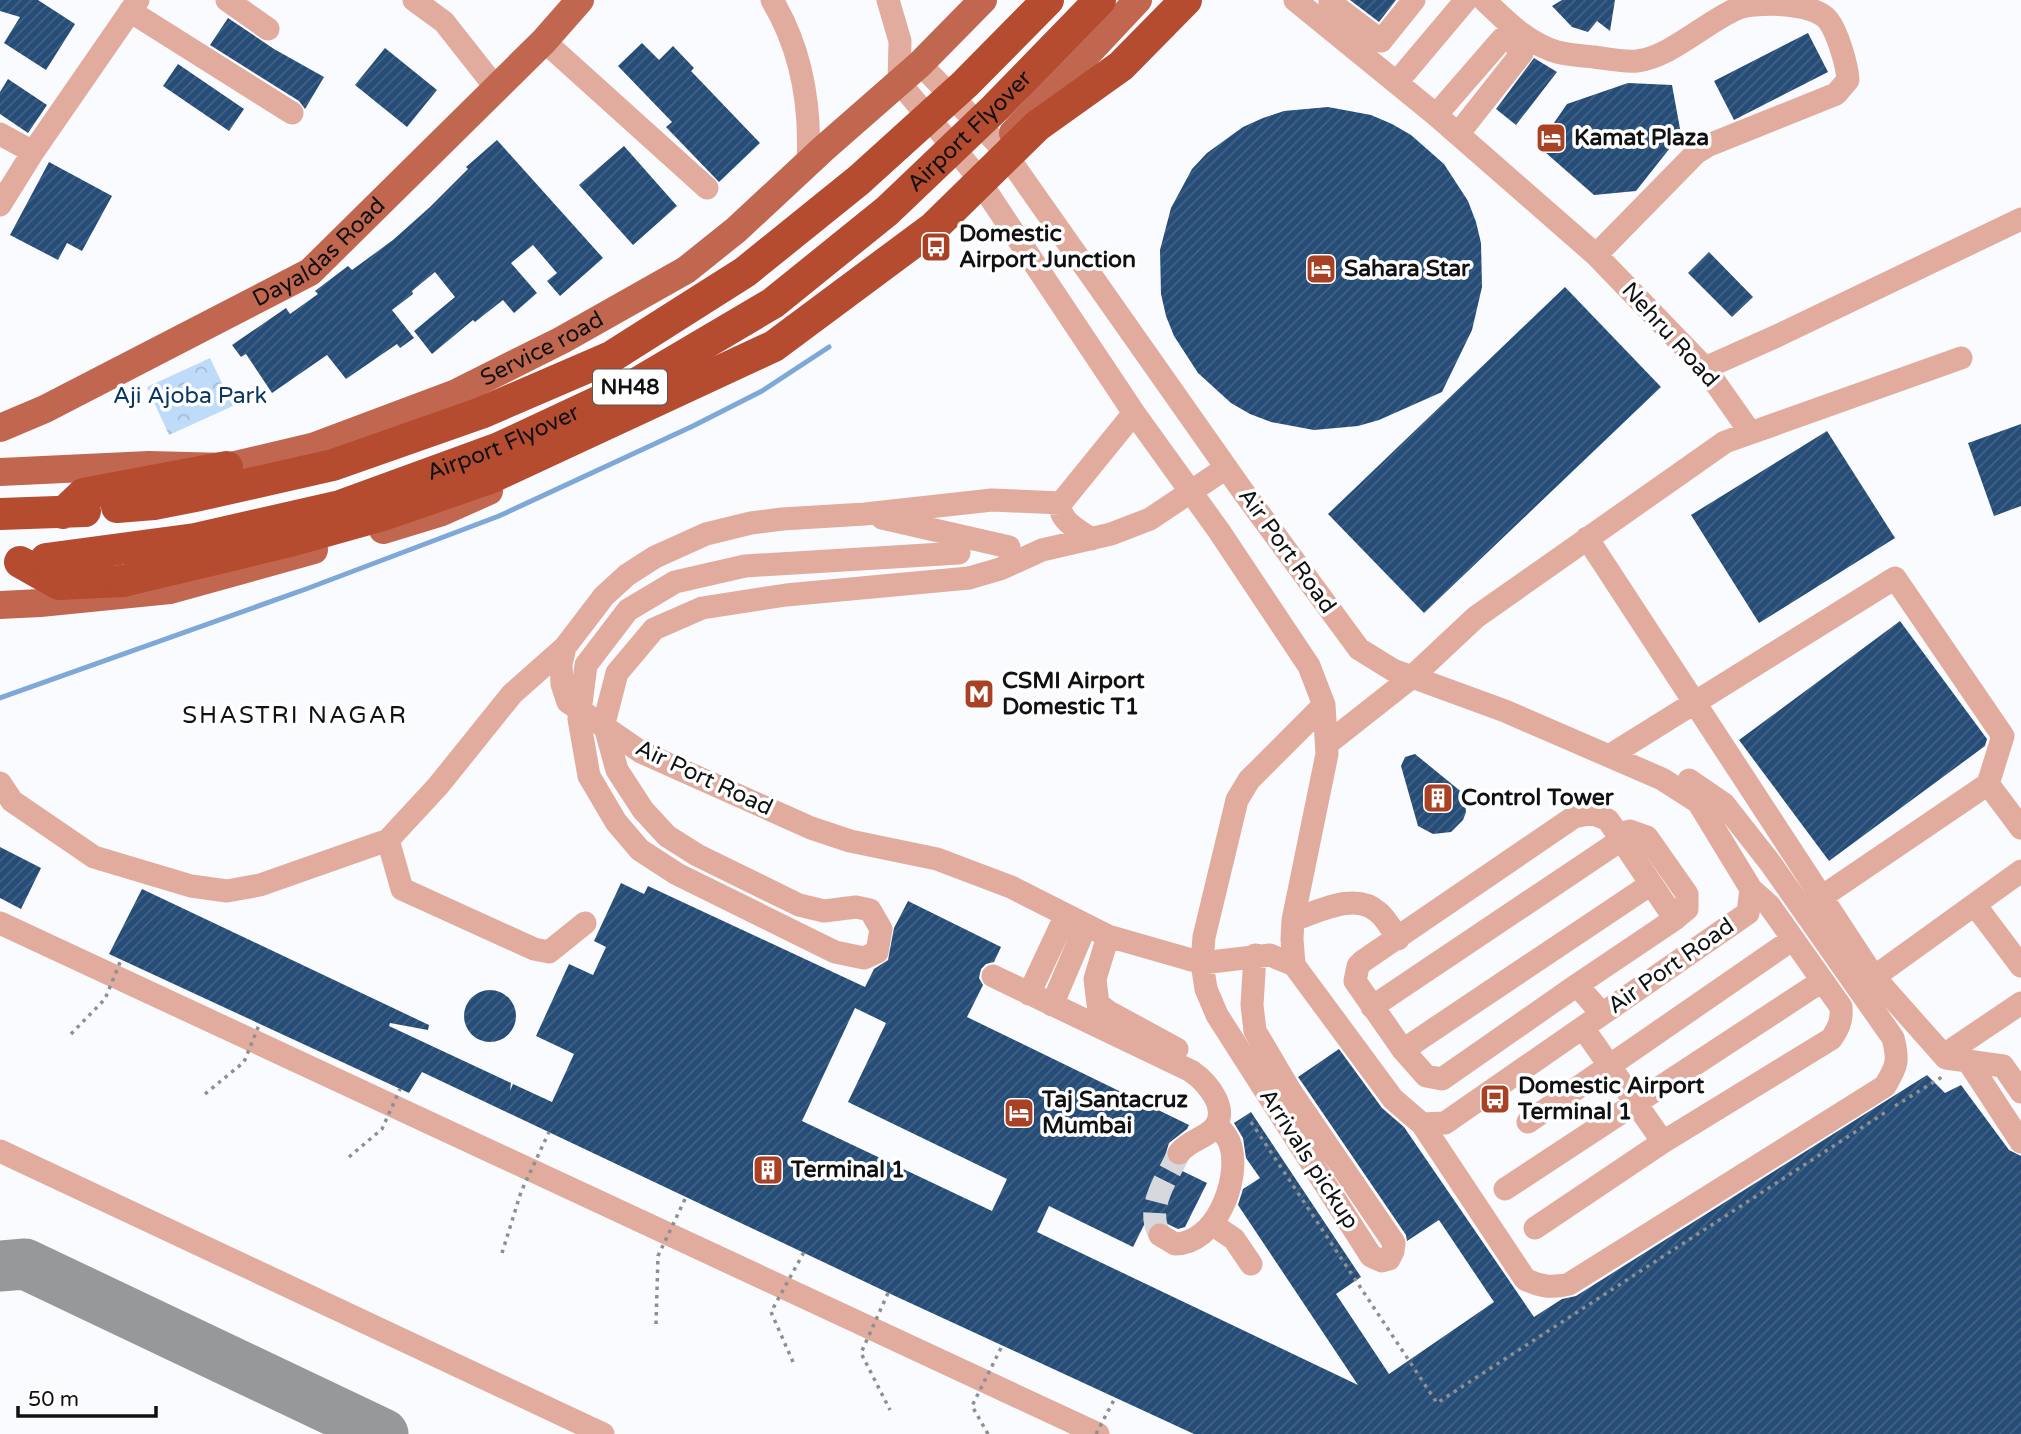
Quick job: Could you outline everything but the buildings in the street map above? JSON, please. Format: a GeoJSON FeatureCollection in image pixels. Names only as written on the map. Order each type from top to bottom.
{"type":"FeatureCollection","features":[{"type":"Feature","properties":{"kind":"highway","name":"Airport Flyover"},"geometry":{"type":"LineString","coordinates":[[63,513],[153,504],[333,465],[481,413],[611,357],[746,272],[849,188],[965,84],[1048,0]]}},
{"type":"Feature","properties":{"kind":"highway","name":"Airport Flyover"},"geometry":{"type":"LineString","coordinates":[[22,561],[195,539],[340,506],[499,448],[634,385],[773,303],[887,211],[995,108],[1100,0]]}},
{"type":"Feature","properties":{"kind":"highway"},"geometry":{"type":"LineString","coordinates":[[22,561],[58,584],[122,581],[286,542],[361,521],[490,478],[774,346],[934,227],[1037,126],[1121,66],[1186,0]]}},
{"type":"Feature","properties":{"kind":"highway"},"geometry":{"type":"LineString","coordinates":[[63,513],[83,494],[227,467]]}},
{"type":"Feature","properties":{"kind":"highway","name":"NH48"},"geometry":{"type":"LineString","coordinates":[[0,514],[63,513]]}},
{"type":"Feature","properties":{"kind":"main road","name":"Dayaldas Road"},"geometry":{"type":"LineString","coordinates":[[0,428],[45,409],[310,272],[544,41],[580,0]]}},
{"type":"Feature","properties":{"kind":"main road","name":"Service road"},"geometry":{"type":"LineString","coordinates":[[0,472],[149,465],[227,467],[312,447],[456,393],[562,340],[686,271],[736,230],[808,162],[920,64],[983,0]]}},
{"type":"Feature","properties":{"kind":"main road"},"geometry":{"type":"LineString","coordinates":[[0,605],[170,590],[442,512],[616,435],[782,329],[903,239],[1000,146],[1138,0]]}},
{"type":"Feature","properties":{"kind":"street"},"geometry":{"type":"LineString","coordinates":[[227,0],[268,29]]}},
{"type":"Feature","properties":{"kind":"street"},"geometry":{"type":"LineString","coordinates":[[414,0],[441,8],[444,22],[496,88]]}},
{"type":"Feature","properties":{"kind":"street"},"geometry":{"type":"LineString","coordinates":[[772,0],[791,37],[801,65],[809,123],[808,162]]}},
{"type":"Feature","properties":{"kind":"street"},"geometry":{"type":"LineString","coordinates":[[888,0],[900,41],[899,82]]}},
{"type":"Feature","properties":{"kind":"street"},"geometry":{"type":"LineString","coordinates":[[1313,4],[1379,41],[1384,39],[1414,0]]}},
{"type":"Feature","properties":{"kind":"street"},"geometry":{"type":"LineString","coordinates":[[1397,82],[1466,0]]}},
{"type":"Feature","properties":{"kind":"street"},"geometry":{"type":"LineString","coordinates":[[1484,0],[1526,37],[1559,53],[1638,61],[1658,54],[1738,8],[1759,4],[1791,6],[1812,10],[1827,20],[1847,63],[1848,80],[1836,94],[1709,145],[1696,153],[1596,255]]}},
{"type":"Feature","properties":{"kind":"street","name":"Nehru Road"},"geometry":{"type":"LineString","coordinates":[[1313,4],[1397,82],[1596,255],[1705,368],[1750,432]]}},
{"type":"Feature","properties":{"kind":"street"},"geometry":{"type":"LineString","coordinates":[[0,205],[33,152],[134,6],[292,114]]}},
{"type":"Feature","properties":{"kind":"street"},"geometry":{"type":"LineString","coordinates":[[1395,25],[1424,50]]}},
{"type":"Feature","properties":{"kind":"street"},"geometry":{"type":"LineString","coordinates":[[1436,115],[1503,38],[1507,38],[1522,50],[1522,54],[1458,134]]}},
{"type":"Feature","properties":{"kind":"street"},"geometry":{"type":"LineString","coordinates":[[544,41],[707,188]]}},
{"type":"Feature","properties":{"kind":"street","name":"Air Port Road"},"geometry":{"type":"LineString","coordinates":[[920,64],[1000,146],[1226,468],[1359,649],[1393,670],[1505,710],[1662,779],[1698,802],[1751,889],[1748,913],[1445,1123],[1422,1124]]}},
{"type":"Feature","properties":{"kind":"street","name":"Air Port Road"},"geometry":{"type":"LineString","coordinates":[[899,82],[972,170],[1134,414],[1219,531],[1308,666],[1324,705],[1327,754],[1293,920],[1294,965]]}},
{"type":"Feature","properties":{"kind":"street"},"geometry":{"type":"LineString","coordinates":[[0,134],[33,152]]}},
{"type":"Feature","properties":{"kind":"street"},"geometry":{"type":"LineString","coordinates":[[1705,368],[2021,219]]}},
{"type":"Feature","properties":{"kind":"street"},"geometry":{"type":"LineString","coordinates":[[1327,744],[1412,677],[1476,617],[1725,442],[1961,358]]}},
{"type":"Feature","properties":{"kind":"street"},"geometry":{"type":"LineString","coordinates":[[1091,539],[1061,515],[1061,503],[1134,414]]}},
{"type":"Feature","properties":{"kind":"street"},"geometry":{"type":"LineString","coordinates":[[1009,547],[959,553],[746,566],[676,582],[628,610],[586,664],[579,719],[589,776],[616,822],[640,850],[677,874],[835,952],[864,958],[877,953],[881,929],[870,910],[856,907],[824,911],[799,905],[697,855],[667,836],[643,810],[617,770],[604,723],[617,673],[654,629],[702,608],[786,595],[969,578],[1000,569],[1042,550],[1111,534],[1150,519],[1226,468]]}},
{"type":"Feature","properties":{"kind":"street"},"geometry":{"type":"LineString","coordinates":[[0,783],[12,801],[94,857],[191,886],[227,891],[260,885],[388,840],[438,786],[512,694],[565,647],[604,596],[627,575],[655,556],[706,534],[751,523],[992,500],[1061,503]]}},
{"type":"Feature","properties":{"kind":"street"},"geometry":{"type":"LineString","coordinates":[[865,514],[1009,547],[1042,550]]}},
{"type":"Feature","properties":{"kind":"street"},"geometry":{"type":"LineString","coordinates":[[1587,538],[1874,978],[1946,1058],[2003,1066],[2021,1091]]}},
{"type":"Feature","properties":{"kind":"street"},"geometry":{"type":"LineString","coordinates":[[1609,756],[1895,578],[2003,736],[1988,784],[1823,896]]}},
{"type":"Feature","properties":{"kind":"street","name":"Air Port Road"},"geometry":{"type":"LineString","coordinates":[[565,647],[561,664],[562,684],[568,702],[642,752],[811,828],[850,841],[937,859],[1011,887],[1108,936],[1202,962],[1255,956]]}},
{"type":"Feature","properties":{"kind":"street","name":"Arrivals pickup"},"geometry":{"type":"LineString","coordinates":[[1255,956],[1252,1005],[1255,1031],[1291,1092],[1394,1243],[1389,1259],[1382,1261],[1371,1255],[1217,1015],[1206,989],[1202,962],[1204,937],[1237,800],[1249,780],[1324,705]]}},
{"type":"Feature","properties":{"kind":"street"},"geometry":{"type":"LineString","coordinates":[[1255,956],[1270,955],[1294,965],[1393,1099],[1422,1124],[1525,1279],[1547,1288],[1569,1284],[1885,1086],[1894,1072],[1898,1058],[1893,1038],[1771,864],[1724,804],[1674,769],[1630,765]]}},
{"type":"Feature","properties":{"kind":"street"},"geometry":{"type":"LineString","coordinates":[[1988,784],[2021,828]]}},
{"type":"Feature","properties":{"kind":"street"},"geometry":{"type":"LineString","coordinates":[[1373,1006],[1619,837],[1630,831],[1647,837],[1687,894],[1687,908],[1675,919],[1441,1079],[1426,1076],[1403,1050],[1355,981],[1358,966],[1574,817],[1592,813],[1608,820],[1619,837],[1675,919]]}},
{"type":"Feature","properties":{"kind":"street"},"geometry":{"type":"LineString","coordinates":[[388,840],[402,889],[534,949],[549,951],[564,942],[585,923]]}},
{"type":"Feature","properties":{"kind":"street"},"geometry":{"type":"LineString","coordinates":[[1874,978],[2021,871]]}},
{"type":"Feature","properties":{"kind":"street"},"geometry":{"type":"LineString","coordinates":[[1403,1050],[1651,884]]}},
{"type":"Feature","properties":{"kind":"street"},"geometry":{"type":"LineString","coordinates":[[1535,1228],[1663,1142],[1831,1038],[1839,1028],[1841,1007],[1769,905],[1751,889]]}},
{"type":"Feature","properties":{"kind":"street"},"geometry":{"type":"LineString","coordinates":[[1293,920],[1345,903],[1359,903],[1380,912],[1398,939]]}},
{"type":"Feature","properties":{"kind":"street"},"geometry":{"type":"LineString","coordinates":[[1975,905],[2021,966]]}},
{"type":"Feature","properties":{"kind":"street"},"geometry":{"type":"LineString","coordinates":[[1029,994],[1076,920]]}},
{"type":"Feature","properties":{"kind":"street"},"geometry":{"type":"LineString","coordinates":[[1052,1005],[1076,920]]}},
{"type":"Feature","properties":{"kind":"street"},"geometry":{"type":"LineString","coordinates":[[0,923],[1097,1434]]}},
{"type":"Feature","properties":{"kind":"street"},"geometry":{"type":"LineString","coordinates":[[1108,936],[1095,979],[1097,1004],[1201,1063],[1223,1085],[1243,1115]]}},
{"type":"Feature","properties":{"kind":"street"},"geometry":{"type":"LineString","coordinates":[[1528,1122],[1793,939]]}},
{"type":"Feature","properties":{"kind":"street"},"geometry":{"type":"LineString","coordinates":[[993,976],[1199,1077],[1214,1092],[1219,1115],[1217,1125],[1179,1153]]}},
{"type":"Feature","properties":{"kind":"street"},"geometry":{"type":"LineString","coordinates":[[1505,1189],[1822,981]]}},
{"type":"Feature","properties":{"kind":"street"},"geometry":{"type":"LineString","coordinates":[[1577,985],[1602,1014]]}},
{"type":"Feature","properties":{"kind":"street"},"geometry":{"type":"LineString","coordinates":[[1944,1055],[2021,1003]]}},
{"type":"Feature","properties":{"kind":"street"},"geometry":{"type":"LineString","coordinates":[[1583,1027],[1663,1142]]}},
{"type":"Feature","properties":{"kind":"street"},"geometry":{"type":"LineString","coordinates":[[1898,1058],[1926,1035]]}},
{"type":"Feature","properties":{"kind":"street"},"geometry":{"type":"LineString","coordinates":[[1968,1061],[2021,1142]]}},
{"type":"Feature","properties":{"kind":"street"},"geometry":{"type":"LineString","coordinates":[[1160,1235],[1175,1244],[1196,1240],[1213,1224],[1227,1197],[1233,1156],[1227,1135],[1217,1125]]}},
{"type":"Feature","properties":{"kind":"street"},"geometry":{"type":"LineString","coordinates":[[0,1151],[604,1434]]}},
{"type":"Feature","properties":{"kind":"street"},"geometry":{"type":"LineString","coordinates":[[1213,1224],[1234,1239],[1251,1264]]}},
{"type":"Feature","properties":{"kind":"path"},"geometry":{"type":"LineString","coordinates":[[71,1034],[105,999],[121,960]]}},
{"type":"Feature","properties":{"kind":"path"},"geometry":{"type":"LineString","coordinates":[[205,1094],[244,1062],[259,1025]]}},
{"type":"Feature","properties":{"kind":"path"},"geometry":{"type":"LineString","coordinates":[[1243,1115],[1437,1403],[1968,1061]]}},
{"type":"Feature","properties":{"kind":"path"},"geometry":{"type":"LineString","coordinates":[[349,1157],[382,1129],[400,1089]]}},
{"type":"Feature","properties":{"kind":"path"},"geometry":{"type":"LineString","coordinates":[[502,1253],[521,1192],[549,1132]]}},
{"type":"Feature","properties":{"kind":"path"},"geometry":{"type":"LineString","coordinates":[[656,1324],[658,1256],[686,1197]]}},
{"type":"Feature","properties":{"kind":"path"},"geometry":{"type":"LineString","coordinates":[[793,1362],[771,1312],[804,1252]]}},
{"type":"Feature","properties":{"kind":"path"},"geometry":{"type":"LineString","coordinates":[[888,1293],[861,1353],[890,1410]]}},
{"type":"Feature","properties":{"kind":"path"},"geometry":{"type":"LineString","coordinates":[[988,1434],[972,1406],[1002,1346]]}},
{"type":"Feature","properties":{"kind":"path"},"geometry":{"type":"LineString","coordinates":[[1097,1434],[1115,1398]]}},
{"type":"Feature","properties":{"kind":"green space","name":"Aji Ajoba Park"},"geometry":{"type":"Polygon","coordinates":[[[210,358],[233,406],[169,435],[147,387],[210,358]]]}},
{"type":"Feature","properties":{"kind":"waterway"},"geometry":{"type":"LineString","coordinates":[[0,698],[306,589],[499,516],[762,391],[829,347]]}},
{"type":"Feature","properties":{"kind":"taxiway"},"geometry":{"type":"LineString","coordinates":[[0,1266],[25,1264],[383,1434]]}},
{"type":"Feature","properties":{"kind":"tunnel"},"geometry":{"type":"LineString","coordinates":[[1160,1235],[1156,1225],[1156,1204],[1179,1153]]}},
{"type":"Feature","properties":{"kind":"place","name":"Kamat Plaza"},"geometry":{"type":"Point","coordinates":[1551,138]}},
{"type":"Feature","properties":{"kind":"place","name":"Domestic Airport Junction"},"geometry":{"type":"Point","coordinates":[936,247]}},
{"type":"Feature","properties":{"kind":"place","name":"Sahara Star"},"geometry":{"type":"Point","coordinates":[1321,269]}},
{"type":"Feature","properties":{"kind":"place","name":"CSMI Airport Domestic T1"},"geometry":{"type":"Point","coordinates":[979,694]}},
{"type":"Feature","properties":{"kind":"place","name":"Control Tower"},"geometry":{"type":"Point","coordinates":[1438,798]}},
{"type":"Feature","properties":{"kind":"place","name":"Domestic Airport Terminal 1"},"geometry":{"type":"Point","coordinates":[1495,1099]}},
{"type":"Feature","properties":{"kind":"place","name":"Taj Santacruz Mumbai"},"geometry":{"type":"Point","coordinates":[1019,1113]}},
{"type":"Feature","properties":{"kind":"place","name":"Terminal 1"},"geometry":{"type":"Point","coordinates":[768,1170]}},
{"type":"Feature","properties":{"kind":"district","name":"SHASTRI NAGAR"},"geometry":{"type":"Point","coordinates":[295,715]}}]}
